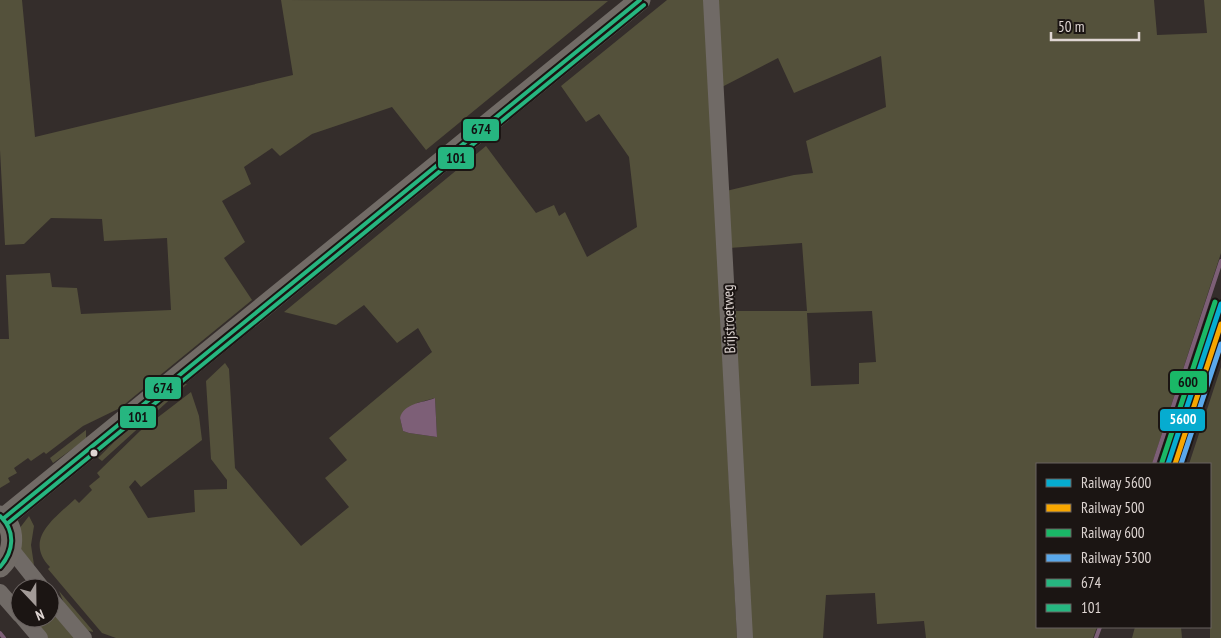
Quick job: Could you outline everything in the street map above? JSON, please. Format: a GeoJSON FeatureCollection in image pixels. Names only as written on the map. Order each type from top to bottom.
{"type":"FeatureCollection","features":[{"type":"Feature","properties":{"kind":"main road"},"geometry":{"type":"LineString","coordinates":[[6,558],[12,538],[10,528],[2,517],[640,0]]}},
{"type":"Feature","properties":{"kind":"street","name":"Brijstroetweg"},"geometry":{"type":"LineString","coordinates":[[711,0],[745,638]]}},
{"type":"Feature","properties":{"kind":"street"},"geometry":{"type":"LineString","coordinates":[[6,558],[30,578]]}},
{"type":"Feature","properties":{"kind":"street"},"geometry":{"type":"LineString","coordinates":[[0,592],[10,604]]}},
{"type":"Feature","properties":{"kind":"street"},"geometry":{"type":"LineString","coordinates":[[60,610],[84,638]]}},
{"type":"Feature","properties":{"kind":"street"},"geometry":{"type":"LineString","coordinates":[[32,628],[40,638]]}},
{"type":"Feature","properties":{"kind":"shaded area"},"geometry":{"type":"Polygon","coordinates":[[[0,0],[22,0],[35,137],[293,75],[281,0],[608,1],[426,150],[392,107],[312,134],[280,156],[272,148],[244,167],[251,184],[222,201],[245,242],[224,258],[252,300],[120,408],[83,426],[46,454],[44,452],[31,461],[28,458],[14,468],[17,473],[8,478],[10,482],[0,488],[0,339],[9,339],[6,275],[50,273],[52,287],[77,288],[81,314],[171,310],[167,238],[104,241],[102,219],[51,218],[24,244],[5,245],[0,150],[0,0]]]}},
{"type":"Feature","properties":{"kind":"shaded area"},"geometry":{"type":"Polygon","coordinates":[[[667,0],[705,0],[737,638],[116,638],[102,633],[60,583],[60,578],[56,578],[48,569],[50,567],[43,557],[40,547],[41,538],[51,521],[75,499],[79,503],[92,490],[89,486],[100,477],[97,473],[140,431],[191,392],[199,416],[202,440],[141,487],[135,480],[129,487],[148,518],[195,512],[194,490],[227,489],[227,480],[211,459],[206,381],[225,363],[229,369],[235,468],[301,546],[349,507],[325,478],[347,460],[329,438],[432,352],[418,328],[397,343],[364,305],[336,325],[284,312],[486,146],[536,213],[554,205],[559,216],[565,212],[587,257],[637,227],[629,157],[599,114],[586,122],[561,86],[667,0]],[[435,398],[417,403],[400,418],[403,431],[437,437],[435,398]]]}},
{"type":"Feature","properties":{"kind":"shaded area"},"geometry":{"type":"Polygon","coordinates":[[[718,0],[1154,0],[1157,35],[1207,33],[1204,0],[1221,0],[1221,253],[1152,463],[1036,463],[1036,628],[1097,628],[1093,638],[926,638],[924,621],[877,624],[875,593],[826,595],[823,638],[750,638],[733,311],[807,311],[802,243],[729,248],[726,191],[794,175],[813,173],[806,141],[886,107],[881,56],[794,93],[778,58],[720,88],[718,0]],[[872,311],[807,313],[811,386],[859,384],[859,363],[876,362],[872,311]]]}},
{"type":"Feature","properties":{"kind":"shaded area"},"geometry":{"type":"Polygon","coordinates":[[[1221,367],[1221,638],[1210,638],[1211,463],[1189,463],[1221,367]]]}},
{"type":"Feature","properties":{"kind":"shaded area"},"geometry":{"type":"Polygon","coordinates":[[[183,383],[187,384],[102,461],[98,458],[122,434],[183,383]]]}},
{"type":"Feature","properties":{"kind":"shaded area"},"geometry":{"type":"Polygon","coordinates":[[[435,398],[437,437],[403,431],[400,418],[405,409],[414,404],[435,398]]]}},
{"type":"Feature","properties":{"kind":"shaded area"},"geometry":{"type":"Polygon","coordinates":[[[86,430],[86,439],[53,463],[50,458],[86,430]]]}},
{"type":"Feature","properties":{"kind":"shaded area"},"geometry":{"type":"Polygon","coordinates":[[[29,516],[34,526],[31,545],[34,565],[20,554],[19,529],[29,516]]]}},
{"type":"Feature","properties":{"kind":"shaded area"},"geometry":{"type":"Polygon","coordinates":[[[60,592],[93,632],[86,630],[75,622],[60,592]]]}},
{"type":"Feature","properties":{"kind":"shaded area"},"geometry":{"type":"Polygon","coordinates":[[[60,616],[79,638],[44,638],[36,628],[60,628],[60,616]]]}},
{"type":"Feature","properties":{"kind":"shaded area"},"geometry":{"type":"Polygon","coordinates":[[[1135,628],[1181,628],[1182,638],[1132,638],[1135,628]]]}},
{"type":"Feature","properties":{"kind":"waterway"},"geometry":{"type":"LineString","coordinates":[[1154,463],[1221,261]]}},
{"type":"Feature","properties":{"kind":"waterway"},"geometry":{"type":"LineString","coordinates":[[1096,638],[1100,628]]}},
{"type":"Feature","properties":{"kind":"waterway"},"geometry":{"type":"LineString","coordinates":[[0,633],[4,638]]}},
{"type":"Feature","properties":{"kind":"rail line","name":"600"},"geometry":{"type":"LineString","coordinates":[[1162,462],[1215,302]]}},
{"type":"Feature","properties":{"kind":"rail line","name":"5600"},"geometry":{"type":"LineString","coordinates":[[1168,463],[1221,304]]}},
{"type":"Feature","properties":{"kind":"rail line","name":"500"},"geometry":{"type":"LineString","coordinates":[[1175,463],[1221,324]]}},
{"type":"Feature","properties":{"kind":"rail line","name":"5300"},"geometry":{"type":"LineString","coordinates":[[1181,463],[1221,344]]}},
{"type":"Feature","properties":{"kind":"transit line","name":"674"},"geometry":{"type":"LineString","coordinates":[[4,518],[640,0]]}},
{"type":"Feature","properties":{"kind":"transit line","name":"101"},"geometry":{"type":"LineString","coordinates":[[8,523],[644,5]]}},
{"type":"Feature","properties":{"kind":"transit line","name":"674"},"geometry":{"type":"LineString","coordinates":[[0,516],[9,528],[11,535],[8,554],[0,567]]}}]}
